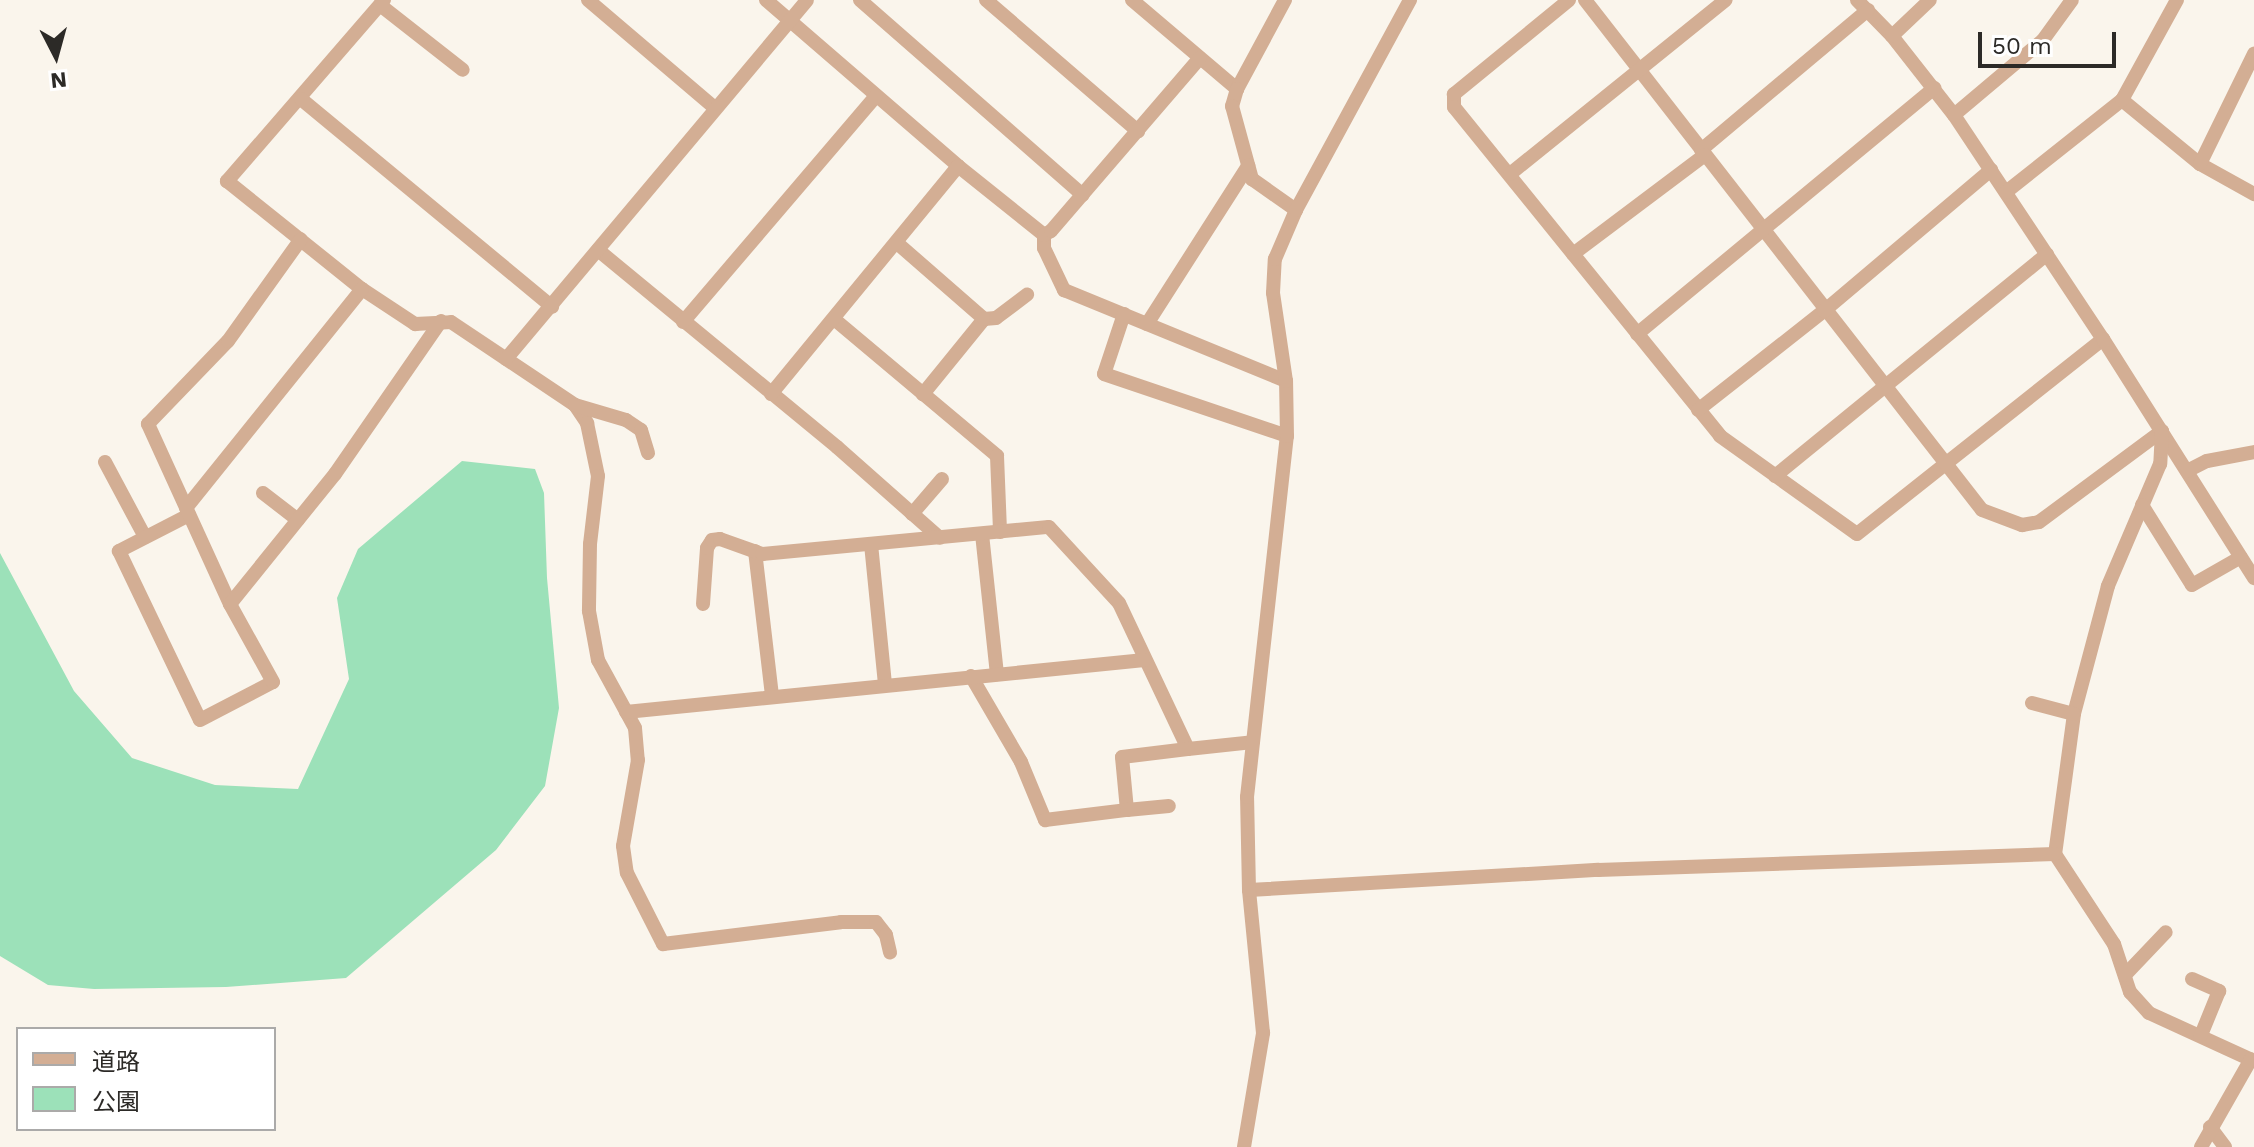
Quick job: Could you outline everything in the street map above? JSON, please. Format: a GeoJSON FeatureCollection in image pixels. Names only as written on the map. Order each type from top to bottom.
{"type":"FeatureCollection","features":[{"type":"Feature","properties":{"kind":"street"},"geometry":{"type":"LineString","coordinates":[[766,0],[958,166],[1044,235]]}},
{"type":"Feature","properties":{"kind":"street"},"geometry":{"type":"LineString","coordinates":[[506,359],[807,0]]}},
{"type":"Feature","properties":{"kind":"street"},"geometry":{"type":"LineString","coordinates":[[860,0],[1083,195]]}},
{"type":"Feature","properties":{"kind":"street"},"geometry":{"type":"LineString","coordinates":[[986,0],[1138,131]]}},
{"type":"Feature","properties":{"kind":"street"},"geometry":{"type":"LineString","coordinates":[[1132,0],[1237,89]]}},
{"type":"Feature","properties":{"kind":"street"},"geometry":{"type":"LineString","coordinates":[[1285,0],[1237,89],[1232,106],[1252,179],[1296,210]]}},
{"type":"Feature","properties":{"kind":"street"},"geometry":{"type":"LineString","coordinates":[[1244,1147],[1263,1033],[1249,890],[1247,797],[1287,436],[1286,381],[1273,293],[1275,259],[1296,210],[1410,0]]}},
{"type":"Feature","properties":{"kind":"street"},"geometry":{"type":"LineString","coordinates":[[1569,0],[1454,94],[1454,107],[1720,436],[1857,534],[2103,339]]}},
{"type":"Feature","properties":{"kind":"street"},"geometry":{"type":"LineString","coordinates":[[1585,0],[1945,467],[1982,510],[2022,525],[2039,522],[2162,431]]}},
{"type":"Feature","properties":{"kind":"street"},"geometry":{"type":"LineString","coordinates":[[1510,174],[1726,0]]}},
{"type":"Feature","properties":{"kind":"street"},"geometry":{"type":"LineString","coordinates":[[1892,36],[1930,0]]}},
{"type":"Feature","properties":{"kind":"street"},"geometry":{"type":"LineString","coordinates":[[1954,115],[2043,40],[2072,0]]}},
{"type":"Feature","properties":{"kind":"street"},"geometry":{"type":"LineString","coordinates":[[2006,192],[2122,100],[2177,0]]}},
{"type":"Feature","properties":{"kind":"street"},"geometry":{"type":"LineString","coordinates":[[592,1],[715,108]]}},
{"type":"Feature","properties":{"kind":"street"},"geometry":{"type":"LineString","coordinates":[[463,70],[382,2],[227,181],[362,289],[415,324],[451,322],[575,405],[626,420],[641,430],[648,453]]}},
{"type":"Feature","properties":{"kind":"street"},"geometry":{"type":"LineString","coordinates":[[1573,254],[1703,153],[1862,5],[1892,36],[1954,115],[2103,339],[2254,578]]}},
{"type":"Feature","properties":{"kind":"street"},"geometry":{"type":"LineString","coordinates":[[2200,164],[2254,54]]}},
{"type":"Feature","properties":{"kind":"street"},"geometry":{"type":"LineString","coordinates":[[1044,235],[1083,195],[1200,58]]}},
{"type":"Feature","properties":{"kind":"street"},"geometry":{"type":"LineString","coordinates":[[1637,334],[1934,88]]}},
{"type":"Feature","properties":{"kind":"street"},"geometry":{"type":"LineString","coordinates":[[683,322],[876,96]]}},
{"type":"Feature","properties":{"kind":"street"},"geometry":{"type":"LineString","coordinates":[[301,99],[552,307]]}},
{"type":"Feature","properties":{"kind":"street"},"geometry":{"type":"LineString","coordinates":[[2122,100],[2200,164],[2254,194]]}},
{"type":"Feature","properties":{"kind":"street"},"geometry":{"type":"LineString","coordinates":[[771,394],[958,166]]}},
{"type":"Feature","properties":{"kind":"street"},"geometry":{"type":"LineString","coordinates":[[1147,324],[1248,166]]}},
{"type":"Feature","properties":{"kind":"street"},"geometry":{"type":"LineString","coordinates":[[1698,410],[1824,311],[1991,170]]}},
{"type":"Feature","properties":{"kind":"street"},"geometry":{"type":"LineString","coordinates":[[1044,235],[1044,248],[1064,290],[1286,381]]}},
{"type":"Feature","properties":{"kind":"street"},"geometry":{"type":"LineString","coordinates":[[301,239],[228,341],[148,424],[188,511],[230,604],[273,682],[200,720],[119,551],[188,511],[362,289]]}},
{"type":"Feature","properties":{"kind":"street"},"geometry":{"type":"LineString","coordinates":[[897,243],[984,319],[996,318],[1027,295]]}},
{"type":"Feature","properties":{"kind":"street"},"geometry":{"type":"LineString","coordinates":[[598,250],[940,538]]}},
{"type":"Feature","properties":{"kind":"street"},"geometry":{"type":"LineString","coordinates":[[1775,476],[2047,254]]}},
{"type":"Feature","properties":{"kind":"street"},"geometry":{"type":"LineString","coordinates":[[1124,314],[1104,374],[1287,436]]}},
{"type":"Feature","properties":{"kind":"street"},"geometry":{"type":"LineString","coordinates":[[834,319],[997,456],[1000,532]]}},
{"type":"Feature","properties":{"kind":"street"},"geometry":{"type":"LineString","coordinates":[[923,394],[984,319]]}},
{"type":"Feature","properties":{"kind":"street"},"geometry":{"type":"LineString","coordinates":[[230,604],[335,474],[441,321]]}},
{"type":"Feature","properties":{"kind":"street"},"geometry":{"type":"LineString","coordinates":[[575,405],[587,423],[598,476],[590,544],[589,611],[598,660],[635,728],[638,760],[623,846],[627,873],[663,944],[841,922],[876,922],[886,935],[890,953]]}},
{"type":"Feature","properties":{"kind":"street"},"geometry":{"type":"LineString","coordinates":[[2162,431],[2160,464],[2108,586],[2074,714],[2055,854],[2114,944],[2130,992],[2149,1013],[2252,1060],[2201,1147]]}},
{"type":"Feature","properties":{"kind":"street"},"geometry":{"type":"LineString","coordinates":[[2187,471],[2207,461],[2254,452]]}},
{"type":"Feature","properties":{"kind":"street"},"geometry":{"type":"LineString","coordinates":[[105,462],[145,537]]}},
{"type":"Feature","properties":{"kind":"street"},"geometry":{"type":"LineString","coordinates":[[912,514],[942,479]]}},
{"type":"Feature","properties":{"kind":"street"},"geometry":{"type":"LineString","coordinates":[[263,493],[298,520]]}},
{"type":"Feature","properties":{"kind":"street"},"geometry":{"type":"LineString","coordinates":[[2142,505],[2192,585],[2241,557]]}},
{"type":"Feature","properties":{"kind":"street"},"geometry":{"type":"LineString","coordinates":[[703,604],[707,548],[712,540],[720,539],[762,554],[1049,527],[1119,603],[1188,749]]}},
{"type":"Feature","properties":{"kind":"street"},"geometry":{"type":"LineString","coordinates":[[982,534],[997,674]]}},
{"type":"Feature","properties":{"kind":"street"},"geometry":{"type":"LineString","coordinates":[[871,544],[885,685]]}},
{"type":"Feature","properties":{"kind":"street"},"geometry":{"type":"LineString","coordinates":[[755,551],[772,696]]}},
{"type":"Feature","properties":{"kind":"street"},"geometry":{"type":"LineString","coordinates":[[626,712],[1144,660]]}},
{"type":"Feature","properties":{"kind":"street"},"geometry":{"type":"LineString","coordinates":[[971,676],[1021,762],[1045,820],[1169,806]]}},
{"type":"Feature","properties":{"kind":"street"},"geometry":{"type":"LineString","coordinates":[[2032,703],[2074,714]]}},
{"type":"Feature","properties":{"kind":"street"},"geometry":{"type":"LineString","coordinates":[[1127,810],[1122,757],[1253,742]]}},
{"type":"Feature","properties":{"kind":"street"},"geometry":{"type":"LineString","coordinates":[[1249,890],[1598,870],[2055,854]]}},
{"type":"Feature","properties":{"kind":"street"},"geometry":{"type":"LineString","coordinates":[[2125,975],[2166,932]]}},
{"type":"Feature","properties":{"kind":"street"},"geometry":{"type":"LineString","coordinates":[[2192,979],[2219,991],[2201,1035]]}},
{"type":"Feature","properties":{"kind":"street"},"geometry":{"type":"LineString","coordinates":[[2210,1127],[2225,1147]]}},
{"type":"Feature","properties":{"kind":"green space"},"geometry":{"type":"Polygon","coordinates":[[[462,461],[535,469],[544,493],[547,578],[559,708],[545,786],[496,850],[346,978],[226,987],[94,989],[48,985],[0,956],[0,553],[74,691],[132,758],[215,785],[298,789],[349,679],[337,598],[358,549],[462,461]]]}}]}
